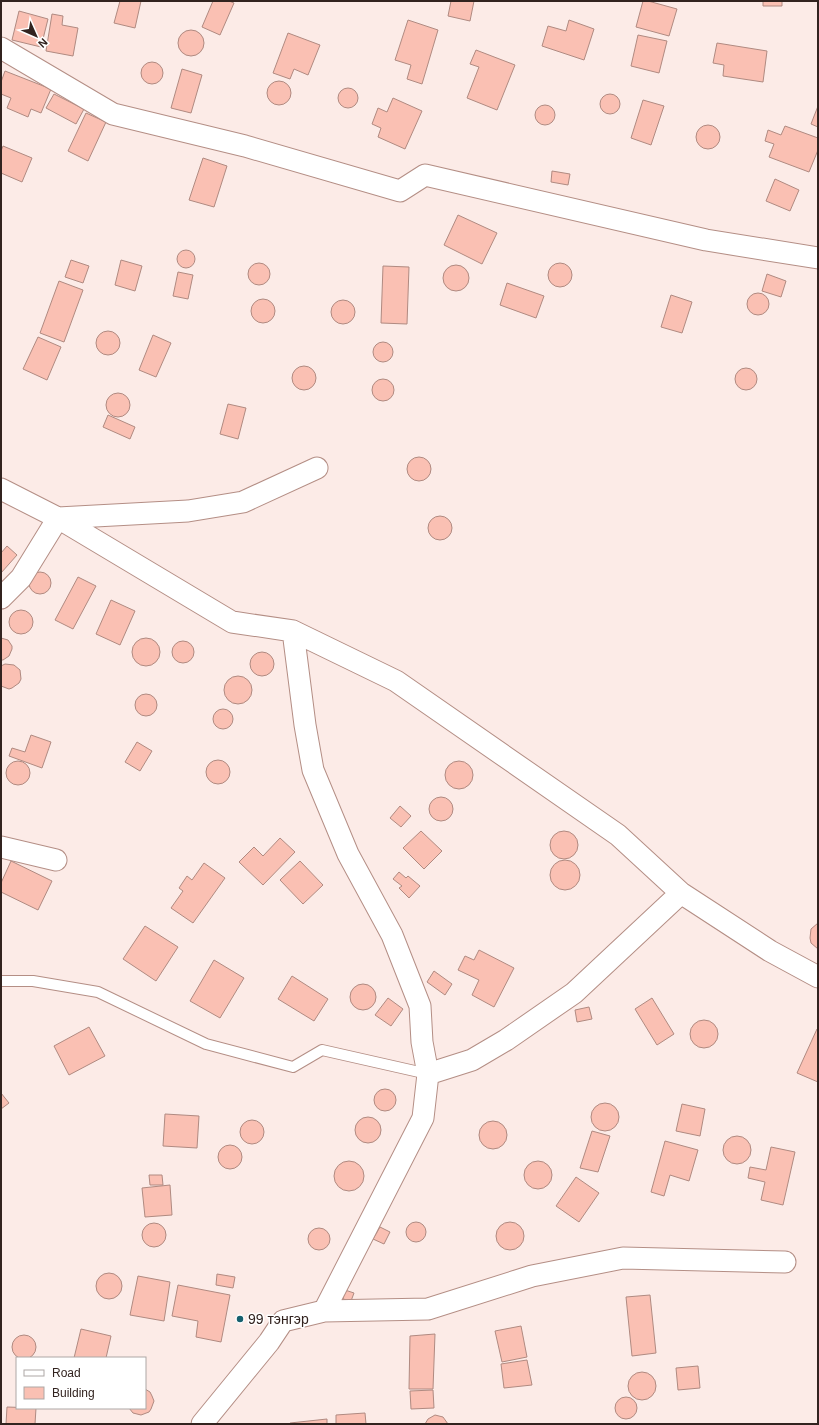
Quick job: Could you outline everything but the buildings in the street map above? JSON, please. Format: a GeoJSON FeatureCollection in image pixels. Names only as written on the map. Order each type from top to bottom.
{"type":"FeatureCollection","features":[{"type":"Feature","properties":{"kind":"street"},"geometry":{"type":"LineString","coordinates":[[1,48],[113,114],[245,146],[400,191],[425,175],[706,240],[818,258]]}},
{"type":"Feature","properties":{"kind":"street"},"geometry":{"type":"LineString","coordinates":[[58,518],[188,511],[243,502],[317,468]]}},
{"type":"Feature","properties":{"kind":"street"},"geometry":{"type":"LineString","coordinates":[[1,490],[58,518],[232,622],[293,631],[396,681],[618,835],[681,893],[770,950],[818,978]]}},
{"type":"Feature","properties":{"kind":"street"},"geometry":{"type":"LineString","coordinates":[[1,598],[21,578],[58,518]]}},
{"type":"Feature","properties":{"kind":"street"},"geometry":{"type":"LineString","coordinates":[[293,631],[305,725],[313,770],[348,854],[392,935],[420,1006],[422,1042],[428,1074],[423,1118],[324,1311]]}},
{"type":"Feature","properties":{"kind":"street"},"geometry":{"type":"LineString","coordinates":[[1,847],[56,860]]}},
{"type":"Feature","properties":{"kind":"street"},"geometry":{"type":"LineString","coordinates":[[428,1074],[472,1060],[506,1040],[574,993],[681,893]]}},
{"type":"Feature","properties":{"kind":"street"},"geometry":{"type":"LineString","coordinates":[[202,1424],[269,1342],[283,1321],[324,1311],[428,1309],[532,1276],[623,1258],[785,1262]]}},
{"type":"Feature","properties":{"kind":"lane"},"geometry":{"type":"LineString","coordinates":[[1,981],[33,981],[98,992],[206,1044],[293,1066],[322,1050],[428,1074]]}},
{"type":"Feature","properties":{"kind":"place","name":"99 тэнгэр"},"geometry":{"type":"Point","coordinates":[240,1319]}}]}
